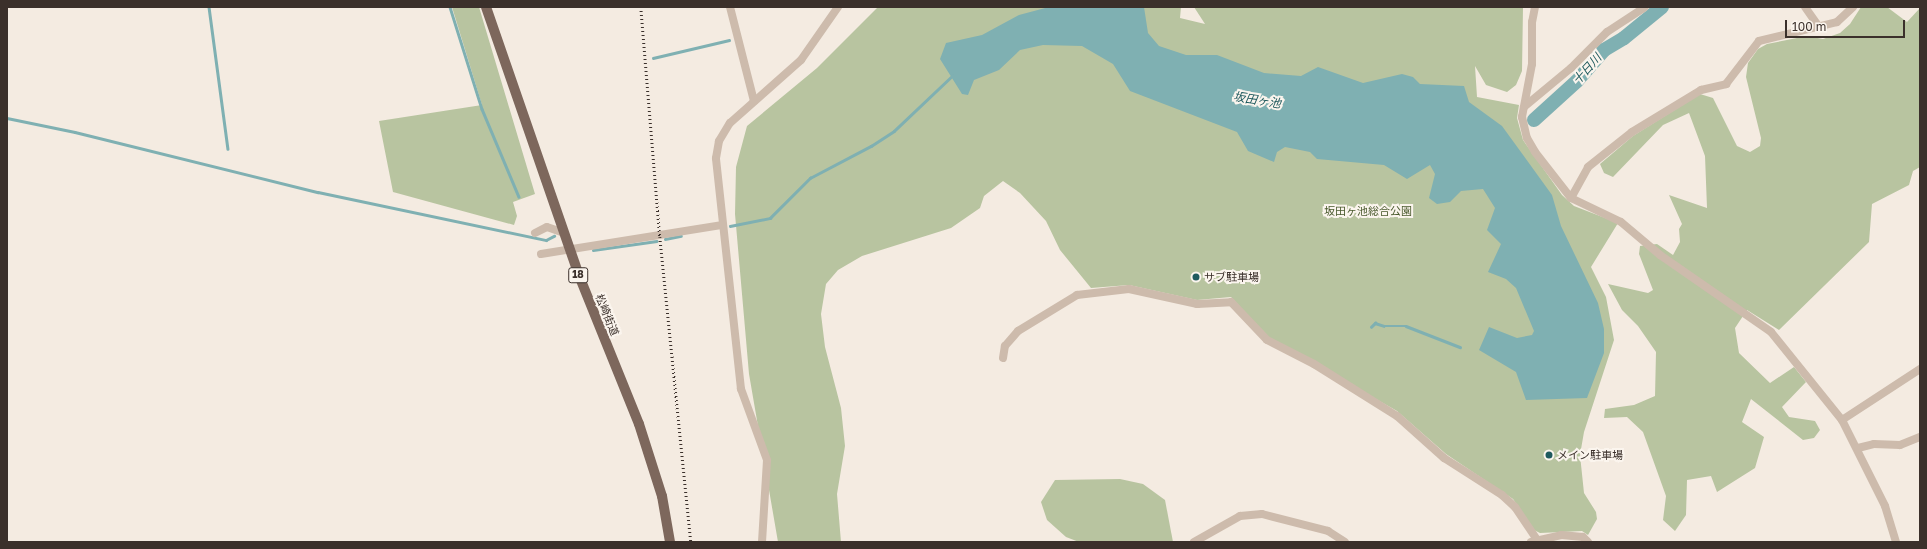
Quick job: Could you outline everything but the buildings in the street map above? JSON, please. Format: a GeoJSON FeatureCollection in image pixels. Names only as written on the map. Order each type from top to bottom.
{"type":"FeatureCollection","features":[{"type":"Feature","properties":{"kind":"main road","name":"松崎街道"},"geometry":{"type":"LineString","coordinates":[[486,7],[570,251],[639,424],[662,496],[670,542]]}},
{"type":"Feature","properties":{"kind":"street"},"geometry":{"type":"LineString","coordinates":[[730,7],[754,101]]}},
{"type":"Feature","properties":{"kind":"street"},"geometry":{"type":"LineString","coordinates":[[762,542],[767,460],[741,388],[723,225],[716,178],[719,141],[730,123],[802,60],[838,7]]}},
{"type":"Feature","properties":{"kind":"street"},"geometry":{"type":"LineString","coordinates":[[1535,7],[1532,22],[1532,64],[1522,117],[1527,138],[1571,198],[1621,222],[1660,255],[1771,332],[1842,420],[1858,448],[1885,506],[1896,542]]}},
{"type":"Feature","properties":{"kind":"street"},"geometry":{"type":"LineString","coordinates":[[1524,107],[1571,68],[1603,35],[1645,7]]}},
{"type":"Feature","properties":{"kind":"street"},"geometry":{"type":"LineString","coordinates":[[1805,7],[1818,26]]}},
{"type":"Feature","properties":{"kind":"street"},"geometry":{"type":"LineString","coordinates":[[1571,198],[1588,168],[1632,132],[1701,90],[1726,84],[1759,41],[1837,22],[1853,7]]}},
{"type":"Feature","properties":{"kind":"street"},"geometry":{"type":"LineString","coordinates":[[541,254],[570,251],[723,225]]}},
{"type":"Feature","properties":{"kind":"street"},"geometry":{"type":"LineString","coordinates":[[535,233],[547,227],[564,233]]}},
{"type":"Feature","properties":{"kind":"street"},"geometry":{"type":"LineString","coordinates":[[1003,358],[1005,346],[1014,334],[1077,295],[1129,289],[1197,304],[1231,302],[1267,340],[1314,364],[1397,416],[1444,458],[1502,495],[1516,508],[1534,541],[1560,535],[1583,537],[1588,542]]}},
{"type":"Feature","properties":{"kind":"street"},"geometry":{"type":"LineString","coordinates":[[1842,420],[1920,369]]}},
{"type":"Feature","properties":{"kind":"street"},"geometry":{"type":"LineString","coordinates":[[1858,448],[1874,444],[1900,445],[1920,437]]}},
{"type":"Feature","properties":{"kind":"street"},"geometry":{"type":"LineString","coordinates":[[1194,542],[1240,516],[1262,514],[1328,531],[1345,542]]}},
{"type":"Feature","properties":{"kind":"green space"},"geometry":{"type":"Polygon","coordinates":[[[452,7],[479,7],[535,194],[513,202],[517,216],[514,225],[393,192],[379,121],[482,105],[452,7]]]}},
{"type":"Feature","properties":{"kind":"green space","name":"坂田ヶ池総合公園"},"geometry":{"type":"Polygon","coordinates":[[[878,7],[1181,7],[1180,18],[1205,24],[1194,7],[1523,7],[1522,71],[1516,85],[1507,92],[1486,85],[1475,66],[1477,97],[1519,105],[1517,118],[1523,140],[1562,195],[1574,206],[1618,223],[1591,267],[1606,297],[1614,340],[1584,432],[1580,455],[1584,493],[1596,512],[1597,519],[1588,535],[1582,531],[1540,533],[1534,530],[1513,499],[1446,454],[1397,411],[1269,338],[1231,297],[1197,300],[1129,285],[1091,288],[1060,250],[1046,221],[1020,193],[1003,181],[984,196],[980,208],[951,228],[862,256],[838,270],[826,284],[821,314],[825,347],[841,408],[845,446],[837,494],[841,542],[778,542],[749,374],[735,214],[736,167],[747,126],[817,68],[878,7]]]}},
{"type":"Feature","properties":{"kind":"green space"},"geometry":{"type":"Polygon","coordinates":[[[1861,7],[1887,7],[1907,22],[1920,8],[1920,167],[1913,171],[1909,185],[1872,204],[1869,242],[1779,330],[1747,310],[1735,328],[1739,353],[1770,383],[1794,367],[1806,382],[1782,407],[1789,417],[1815,421],[1820,430],[1814,438],[1803,440],[1751,399],[1742,422],[1764,437],[1755,468],[1717,492],[1711,476],[1687,480],[1686,515],[1675,531],[1663,520],[1666,496],[1643,432],[1627,417],[1604,418],[1605,409],[1634,405],[1655,396],[1656,352],[1638,326],[1622,310],[1608,284],[1648,293],[1653,290],[1639,254],[1640,246],[1657,244],[1673,255],[1680,242],[1679,229],[1682,224],[1669,195],[1707,208],[1705,156],[1689,113],[1663,125],[1613,177],[1604,173],[1600,164],[1633,136],[1700,94],[1713,98],[1737,146],[1750,152],[1760,146],[1761,138],[1746,77],[1748,63],[1758,49],[1767,44],[1807,36],[1823,39],[1840,33],[1850,24],[1861,7]]]}},
{"type":"Feature","properties":{"kind":"green space"},"geometry":{"type":"Polygon","coordinates":[[[1120,479],[1143,484],[1165,500],[1173,542],[1079,542],[1066,537],[1047,520],[1041,502],[1055,480],[1120,479]]]}},
{"type":"Feature","properties":{"kind":"water","name":"坂田ヶ池"},"geometry":{"type":"Polygon","coordinates":[[[1049,7],[1144,7],[1148,33],[1159,46],[1186,55],[1217,55],[1264,73],[1301,76],[1318,67],[1363,83],[1402,74],[1413,77],[1420,84],[1464,86],[1469,102],[1502,126],[1552,195],[1561,226],[1598,303],[1604,329],[1604,353],[1587,398],[1526,400],[1516,372],[1479,350],[1489,327],[1517,338],[1532,335],[1534,331],[1516,288],[1506,279],[1488,272],[1501,244],[1487,230],[1495,208],[1483,189],[1461,191],[1450,202],[1437,204],[1429,198],[1435,174],[1430,165],[1407,179],[1384,165],[1317,159],[1310,152],[1285,147],[1277,152],[1274,162],[1248,151],[1237,132],[1130,91],[1113,64],[1082,46],[1043,45],[1020,50],[999,70],[974,80],[968,95],[962,94],[940,59],[946,43],[982,35],[1019,15],[1049,7]]]}},
{"type":"Feature","properties":{"kind":"waterway"},"geometry":{"type":"LineString","coordinates":[[209,7],[228,149]]}},
{"type":"Feature","properties":{"kind":"waterway"},"geometry":{"type":"LineString","coordinates":[[450,7],[482,109],[519,197]]}},
{"type":"Feature","properties":{"kind":"waterway","name":"十日川"},"geometry":{"type":"LineString","coordinates":[[1534,120],[1577,81],[1604,50],[1624,38],[1662,7]]}},
{"type":"Feature","properties":{"kind":"waterway"},"geometry":{"type":"LineString","coordinates":[[653,58],[729,40]]}},
{"type":"Feature","properties":{"kind":"waterway"},"geometry":{"type":"LineString","coordinates":[[730,226],[770,218],[810,178],[871,146],[894,131],[952,76]]}},
{"type":"Feature","properties":{"kind":"waterway"},"geometry":{"type":"LineString","coordinates":[[7,118],[75,132],[318,192],[546,240],[554,236]]}},
{"type":"Feature","properties":{"kind":"waterway"},"geometry":{"type":"LineString","coordinates":[[665,239],[681,236]]}},
{"type":"Feature","properties":{"kind":"waterway"},"geometry":{"type":"LineString","coordinates":[[593,250],[656,241]]}},
{"type":"Feature","properties":{"kind":"waterway"},"geometry":{"type":"LineString","coordinates":[[1371,327],[1375,323],[1384,326],[1406,326],[1460,347]]}},
{"type":"Feature","properties":{"kind":"railway"},"geometry":{"type":"LineString","coordinates":[[641,7],[660,237],[691,542]]}},
{"type":"Feature","properties":{"kind":"place","name":"サブ駐車場"},"geometry":{"type":"Point","coordinates":[1196,277]}},
{"type":"Feature","properties":{"kind":"place","name":"メイン駐車場"},"geometry":{"type":"Point","coordinates":[1549,455]}}]}
